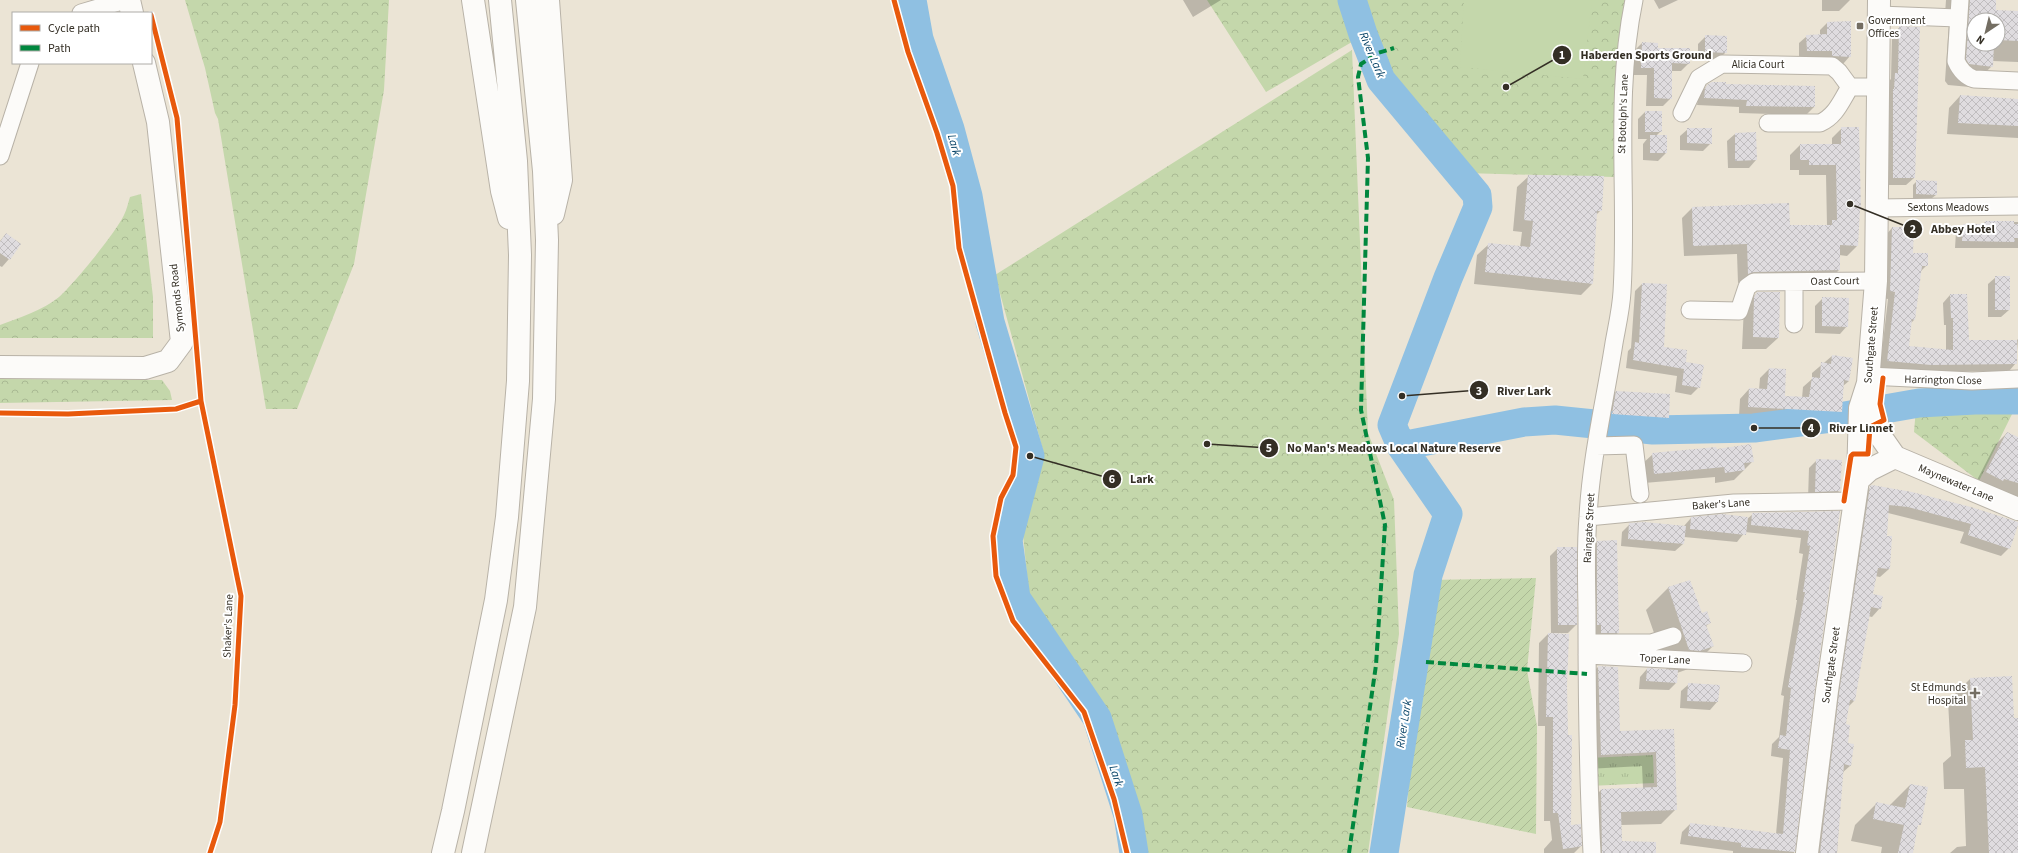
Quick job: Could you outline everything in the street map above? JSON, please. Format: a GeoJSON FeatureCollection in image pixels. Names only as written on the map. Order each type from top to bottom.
{"type":"FeatureCollection","features":[{"type":"Feature","properties":{"kind":"main road"},"geometry":{"type":"LineString","coordinates":[[129,0],[132,12]]}},
{"type":"Feature","properties":{"kind":"main road"},"geometry":{"type":"LineString","coordinates":[[473,0],[502,191],[520,255]]}},
{"type":"Feature","properties":{"kind":"main road"},"geometry":{"type":"LineString","coordinates":[[443,853],[496,600],[507,517],[518,382],[520,255],[516,161],[500,0]]}},
{"type":"Feature","properties":{"kind":"main road"},"geometry":{"type":"LineString","coordinates":[[473,853],[525,607],[544,398],[547,240],[543,163],[527,0]]}},
{"type":"Feature","properties":{"kind":"main road"},"geometry":{"type":"LineString","coordinates":[[547,240],[561,180],[548,0]]}},
{"type":"Feature","properties":{"kind":"main road","name":"Southgate Street"},"geometry":{"type":"LineString","coordinates":[[1807,853],[1827,691],[1867,413],[1876,281],[1878,208],[1879,7]]}},
{"type":"Feature","properties":{"kind":"main road","name":"Symonds Road"},"geometry":{"type":"LineString","coordinates":[[0,367],[145,368],[168,361],[182,342],[158,122],[144,64]]}},
{"type":"Feature","properties":{"kind":"main road"},"geometry":{"type":"LineString","coordinates":[[1856,490],[1869,470],[1895,457],[1867,413]]}},
{"type":"Feature","properties":{"kind":"main road","name":"Maynewater Lane"},"geometry":{"type":"LineString","coordinates":[[1895,457],[2018,509]]}},
{"type":"Feature","properties":{"kind":"street"},"geometry":{"type":"LineString","coordinates":[[84,12],[107,4],[125,0]]}},
{"type":"Feature","properties":{"kind":"street","name":"St Botolph's Lane"},"geometry":{"type":"LineString","coordinates":[[1623,205],[1625,59],[1634,0]]}},
{"type":"Feature","properties":{"kind":"street"},"geometry":{"type":"LineString","coordinates":[[1960,0],[1956,61],[1963,72],[1968,77],[1974,79],[2018,82]]}},
{"type":"Feature","properties":{"kind":"street"},"geometry":{"type":"LineString","coordinates":[[1879,7],[1958,18]]}},
{"type":"Feature","properties":{"kind":"street"},"geometry":{"type":"LineString","coordinates":[[0,156],[30,64]]}},
{"type":"Feature","properties":{"kind":"street","name":"Alicia Court"},"geometry":{"type":"LineString","coordinates":[[1682,113],[1699,78],[1722,64],[1832,66],[1839,72],[1850,87]]}},
{"type":"Feature","properties":{"kind":"street"},"geometry":{"type":"LineString","coordinates":[[1768,123],[1820,123],[1828,120],[1835,113],[1850,87],[1878,86]]}},
{"type":"Feature","properties":{"kind":"street","name":"Raingate Street"},"geometry":{"type":"LineString","coordinates":[[1592,853],[1589,786],[1587,649],[1588,517],[1596,443],[1622,295],[1625,229],[1623,205]]}},
{"type":"Feature","properties":{"kind":"street","name":"Sextons Meadows"},"geometry":{"type":"LineString","coordinates":[[1878,208],[2018,206]]}},
{"type":"Feature","properties":{"kind":"street","name":"Oast Court"},"geometry":{"type":"LineString","coordinates":[[1690,310],[1739,311],[1747,287],[1754,282],[1876,281]]}},
{"type":"Feature","properties":{"kind":"street","name":"Oast Court"},"geometry":{"type":"LineString","coordinates":[[1794,282],[1794,324]]}},
{"type":"Feature","properties":{"kind":"street","name":"Harrington Close"},"geometry":{"type":"LineString","coordinates":[[1869,380],[1883,378],[1972,381],[2018,379]]}},
{"type":"Feature","properties":{"kind":"street"},"geometry":{"type":"LineString","coordinates":[[1596,443],[1634,445],[1640,494]]}},
{"type":"Feature","properties":{"kind":"street","name":"Baker's Lane"},"geometry":{"type":"LineString","coordinates":[[1588,517],[1856,490]]}},
{"type":"Feature","properties":{"kind":"street","name":"Toper Lane"},"geometry":{"type":"LineString","coordinates":[[1587,649],[1651,643],[1673,636]]}},
{"type":"Feature","properties":{"kind":"street","name":"Toper Lane"},"geometry":{"type":"LineString","coordinates":[[1587,649],[1744,663]]}},
{"type":"Feature","properties":{"kind":"green space"},"geometry":{"type":"Polygon","coordinates":[[[185,0],[389,0],[384,90],[354,264],[297,409],[266,409],[218,119],[215,113],[205,68],[185,0]]]}},
{"type":"Feature","properties":{"kind":"green space"},"geometry":{"type":"Polygon","coordinates":[[[1207,0],[1346,0],[1357,39],[1266,92],[1207,0]]]}},
{"type":"Feature","properties":{"kind":"green space"},"geometry":{"type":"Polygon","coordinates":[[[1360,0],[1629,0],[1619,38],[1615,101],[1614,177],[1464,173],[1385,73],[1360,0]]]}},
{"type":"Feature","properties":{"kind":"green space"},"geometry":{"type":"Polygon","coordinates":[[[1464,0],[1592,0],[1583,79],[1460,67],[1464,0]]]}},
{"type":"Feature","properties":{"kind":"green space"},"geometry":{"type":"Polygon","coordinates":[[[1352,50],[1368,433],[1394,500],[1399,634],[1368,853],[1148,853],[1104,715],[1030,605],[1023,535],[1044,454],[995,275],[1352,50]]]}},
{"type":"Feature","properties":{"kind":"green space"},"geometry":{"type":"Polygon","coordinates":[[[141,194],[153,297],[153,338],[0,338],[0,325],[46,306],[66,291],[94,258],[120,223],[130,197],[141,194]]]}},
{"type":"Feature","properties":{"kind":"green space"},"geometry":{"type":"Polygon","coordinates":[[[0,379],[162,380],[170,391],[172,400],[0,403],[0,379]]]}},
{"type":"Feature","properties":{"kind":"green space"},"geometry":{"type":"Polygon","coordinates":[[[1973,403],[2017,404],[1979,481],[1914,432],[1916,408],[1973,403]]]}},
{"type":"Feature","properties":{"kind":"green space"},"geometry":{"type":"Polygon","coordinates":[[[1536,578],[1527,670],[1537,726],[1536,834],[1407,807],[1419,661],[1428,580],[1536,578]]]}},
{"type":"Feature","properties":{"kind":"green space"},"geometry":{"type":"Polygon","coordinates":[[[1653,755],[1654,783],[1589,786],[1588,758],[1653,755]]]}},
{"type":"Feature","properties":{"kind":"building"},"geometry":{"type":"Polygon","coordinates":[[[1970,0],[1996,0],[1996,10],[2018,11],[2018,41],[2006,40],[2006,12],[1969,12],[1970,0]]]}},
{"type":"Feature","properties":{"kind":"building"},"geometry":{"type":"Polygon","coordinates":[[[1851,21],[1851,57],[1832,56],[1832,51],[1807,51],[1806,35],[1827,34],[1827,22],[1851,21]]]}},
{"type":"Feature","properties":{"kind":"building"},"geometry":{"type":"Polygon","coordinates":[[[1899,26],[1920,27],[1915,178],[1893,178],[1893,89],[1895,73],[1898,73],[1899,26]]]}},
{"type":"Feature","properties":{"kind":"building"},"geometry":{"type":"Polygon","coordinates":[[[1705,35],[1727,36],[1727,53],[1705,52],[1705,35]]]}},
{"type":"Feature","properties":{"kind":"building"},"geometry":{"type":"Polygon","coordinates":[[[1642,42],[1658,43],[1658,48],[1690,48],[1690,64],[1672,63],[1672,99],[1654,98],[1654,68],[1641,68],[1642,42]]]}},
{"type":"Feature","properties":{"kind":"building"},"geometry":{"type":"Polygon","coordinates":[[[1966,52],[1994,52],[1993,67],[1969,64],[1966,59],[1966,52]]]}},
{"type":"Feature","properties":{"kind":"building"},"geometry":{"type":"Polygon","coordinates":[[[1712,82],[1726,82],[1726,84],[1815,86],[1815,107],[1746,106],[1747,100],[1704,98],[1707,85],[1712,82]]]}},
{"type":"Feature","properties":{"kind":"building"},"geometry":{"type":"Polygon","coordinates":[[[1960,95],[2018,99],[2018,126],[1958,123],[1960,95]]]}},
{"type":"Feature","properties":{"kind":"building"},"geometry":{"type":"Polygon","coordinates":[[[1645,111],[1662,111],[1662,132],[1645,132],[1645,111]]]}},
{"type":"Feature","properties":{"kind":"building"},"geometry":{"type":"Polygon","coordinates":[[[1841,127],[1859,127],[1861,209],[1858,246],[1840,245],[1840,270],[1754,272],[1748,274],[1747,244],[1693,246],[1692,207],[1789,203],[1790,225],[1832,225],[1832,220],[1837,220],[1836,165],[1809,165],[1809,160],[1800,160],[1800,144],[1841,144],[1841,127]]]}},
{"type":"Feature","properties":{"kind":"building"},"geometry":{"type":"Polygon","coordinates":[[[1687,128],[1712,128],[1712,144],[1687,143],[1687,128]]]}},
{"type":"Feature","properties":{"kind":"building"},"geometry":{"type":"Polygon","coordinates":[[[1756,132],[1757,160],[1735,161],[1735,133],[1756,132]]]}},
{"type":"Feature","properties":{"kind":"building"},"geometry":{"type":"Polygon","coordinates":[[[1650,135],[1667,135],[1667,153],[1650,153],[1650,135]]]}},
{"type":"Feature","properties":{"kind":"building"},"geometry":{"type":"Polygon","coordinates":[[[1528,175],[1604,176],[1602,211],[1597,211],[1593,284],[1485,272],[1488,243],[1530,247],[1533,221],[1524,220],[1528,175]]]}},
{"type":"Feature","properties":{"kind":"building"},"geometry":{"type":"Polygon","coordinates":[[[1916,180],[1937,181],[1937,195],[1916,194],[1916,180]]]}},
{"type":"Feature","properties":{"kind":"building"},"geometry":{"type":"Polygon","coordinates":[[[1985,221],[2014,221],[2014,224],[2018,224],[2018,238],[2014,238],[2015,242],[1962,241],[1963,224],[1985,224],[1985,221]]]}},
{"type":"Feature","properties":{"kind":"building"},"geometry":{"type":"Polygon","coordinates":[[[1892,227],[1914,227],[1913,253],[1928,253],[1928,266],[1922,266],[1915,320],[1912,319],[1909,346],[1953,350],[1953,318],[1951,318],[1950,294],[1967,294],[1969,340],[2017,340],[2017,364],[1931,365],[1887,361],[1895,292],[1890,291],[1892,227]]]}},
{"type":"Feature","properties":{"kind":"building"},"geometry":{"type":"Polygon","coordinates":[[[6,233],[21,244],[10,260],[0,253],[0,242],[6,233]]]}},
{"type":"Feature","properties":{"kind":"building"},"geometry":{"type":"Polygon","coordinates":[[[1995,276],[2010,276],[2010,310],[1995,310],[1995,276]]]}},
{"type":"Feature","properties":{"kind":"building"},"geometry":{"type":"Polygon","coordinates":[[[1642,283],[1667,284],[1664,347],[1687,350],[1686,362],[1704,365],[1700,388],[1682,385],[1684,369],[1633,360],[1635,342],[1639,343],[1642,283]]]}},
{"type":"Feature","properties":{"kind":"building"},"geometry":{"type":"Polygon","coordinates":[[[1757,292],[1780,292],[1779,338],[1753,337],[1754,297],[1757,292]]]}},
{"type":"Feature","properties":{"kind":"building"},"geometry":{"type":"Polygon","coordinates":[[[1822,297],[1849,298],[1848,327],[1822,326],[1822,297]]]}},
{"type":"Feature","properties":{"kind":"building"},"geometry":{"type":"Polygon","coordinates":[[[1832,355],[1853,358],[1849,381],[1844,380],[1842,412],[1748,407],[1749,388],[1767,389],[1769,368],[1786,369],[1785,396],[1809,397],[1812,377],[1820,378],[1821,362],[1831,364],[1832,355]]]}},
{"type":"Feature","properties":{"kind":"building"},"geometry":{"type":"Polygon","coordinates":[[[1616,391],[1670,394],[1669,418],[1612,414],[1616,391]]]}},
{"type":"Feature","properties":{"kind":"building"},"geometry":{"type":"Polygon","coordinates":[[[2007,432],[2018,437],[2018,483],[2004,479],[2003,481],[1986,472],[2007,432]]]}},
{"type":"Feature","properties":{"kind":"building"},"geometry":{"type":"Polygon","coordinates":[[[1751,444],[1754,462],[1744,463],[1745,470],[1725,473],[1724,467],[1654,474],[1652,453],[1716,447],[1717,449],[1751,444]]]}},
{"type":"Feature","properties":{"kind":"building"},"geometry":{"type":"Polygon","coordinates":[[[1816,459],[1842,460],[1840,491],[1815,492],[1816,459]]]}},
{"type":"Feature","properties":{"kind":"building"},"geometry":{"type":"Polygon","coordinates":[[[1872,485],[1912,492],[1971,507],[2018,522],[2018,525],[2010,549],[1968,535],[1971,524],[1908,507],[1889,505],[1887,536],[1892,536],[1890,569],[1878,568],[1873,594],[1883,596],[1881,609],[1871,607],[1855,701],[1850,700],[1846,724],[1850,725],[1848,743],[1854,744],[1851,766],[1844,764],[1837,853],[1820,853],[1839,693],[1870,486],[1872,485]]]}},
{"type":"Feature","properties":{"kind":"building"},"geometry":{"type":"Polygon","coordinates":[[[1840,511],[1815,689],[1795,852],[1741,847],[1741,843],[1688,836],[1690,823],[1783,834],[1790,750],[1778,748],[1780,735],[1786,736],[1791,688],[1788,687],[1805,592],[1803,592],[1810,546],[1807,545],[1809,531],[1751,525],[1752,513],[1840,511]]]}},
{"type":"Feature","properties":{"kind":"building"},"geometry":{"type":"Polygon","coordinates":[[[1722,514],[1748,517],[1746,535],[1690,529],[1691,517],[1722,514]]]}},
{"type":"Feature","properties":{"kind":"building"},"geometry":{"type":"Polygon","coordinates":[[[1644,522],[1686,526],[1684,544],[1628,539],[1629,523],[1644,522]]]}},
{"type":"Feature","properties":{"kind":"building"},"geometry":{"type":"Polygon","coordinates":[[[1617,540],[1619,633],[1601,633],[1601,625],[1597,625],[1597,541],[1617,540]]]}},
{"type":"Feature","properties":{"kind":"building"},"geometry":{"type":"Polygon","coordinates":[[[1557,547],[1577,547],[1577,625],[1558,625],[1557,547]]]}},
{"type":"Feature","properties":{"kind":"building"},"geometry":{"type":"Polygon","coordinates":[[[1690,580],[1702,613],[1707,611],[1711,623],[1706,625],[1714,646],[1700,651],[1689,650],[1668,587],[1690,580]]]}},
{"type":"Feature","properties":{"kind":"building"},"geometry":{"type":"Polygon","coordinates":[[[1548,633],[1569,634],[1567,685],[1568,735],[1572,735],[1571,825],[1581,824],[1582,846],[1563,849],[1558,813],[1553,813],[1553,717],[1546,717],[1548,633]]]}},
{"type":"Feature","properties":{"kind":"building"},"geometry":{"type":"Polygon","coordinates":[[[1598,666],[1618,667],[1620,731],[1674,729],[1677,810],[1621,812],[1622,841],[1656,842],[1656,853],[1602,853],[1601,789],[1657,787],[1656,752],[1601,755],[1598,666]]]}},
{"type":"Feature","properties":{"kind":"building"},"geometry":{"type":"Polygon","coordinates":[[[1647,668],[1678,670],[1677,683],[1646,681],[1647,668]]]}},
{"type":"Feature","properties":{"kind":"building"},"geometry":{"type":"Polygon","coordinates":[[[2012,676],[2014,718],[2018,718],[2018,853],[1989,853],[1985,767],[1966,768],[1965,740],[1973,740],[1970,678],[2012,676]]]}},
{"type":"Feature","properties":{"kind":"building"},"geometry":{"type":"Polygon","coordinates":[[[1688,683],[1720,685],[1718,702],[1687,701],[1688,683]]]}},
{"type":"Feature","properties":{"kind":"building"},"geometry":{"type":"Polygon","coordinates":[[[1910,784],[1928,787],[1921,825],[1918,825],[1913,853],[1898,853],[1904,825],[1873,819],[1876,802],[1905,808],[1910,784]]]}},
{"type":"Feature","properties":{"kind":"waterway","name":"Lark"},"geometry":{"type":"LineString","coordinates":[[912,0],[919,39],[950,129],[968,196],[990,322],[1030,456],[1008,540],[1016,598],[1097,718],[1128,815],[1134,853]]}},
{"type":"Feature","properties":{"kind":"waterway","name":"River Lark"},"geometry":{"type":"LineString","coordinates":[[1352,0],[1363,34],[1381,80],[1477,195],[1478,207],[1448,278],[1392,425],[1401,446],[1448,514],[1428,575],[1384,853]]}},
{"type":"Feature","properties":{"kind":"waterway"},"geometry":{"type":"LineString","coordinates":[[1401,446],[1524,422],[1555,420],[1653,430],[1754,428],[1839,417],[1919,403],[1975,400],[2018,400]]}},
{"type":"Feature","properties":{"kind":"marked path"},"geometry":{"type":"LineString","coordinates":[[1349,853],[1376,665],[1385,525],[1361,410],[1368,158],[1358,77],[1361,64],[1378,53],[1394,48]]}},
{"type":"Feature","properties":{"kind":"marked path"},"geometry":{"type":"LineString","coordinates":[[1426,662],[1587,674]]}},
{"type":"Feature","properties":{"kind":"cycle path"},"geometry":{"type":"LineString","coordinates":[[894,0],[908,52],[937,133],[953,186],[959,248],[1005,413],[1016,447],[1013,475],[1001,498],[993,536],[996,576],[1013,621],[1084,712],[1114,799],[1127,853]]}},
{"type":"Feature","properties":{"kind":"cycle path","name":"Shaker's Lane"},"geometry":{"type":"LineString","coordinates":[[152,19],[177,118],[201,401],[241,596],[235,705],[220,822],[210,853]]}},
{"type":"Feature","properties":{"kind":"cycle path"},"geometry":{"type":"LineString","coordinates":[[1844,501],[1851,456],[1853,454],[1868,454],[1870,427],[1884,420],[1880,404],[1883,378]]}},
{"type":"Feature","properties":{"kind":"cycle path"},"geometry":{"type":"LineString","coordinates":[[0,413],[68,414],[176,409],[201,401]]}},
{"type":"Feature","properties":{"kind":"place","name":"Government Offices"},"geometry":{"type":"Point","coordinates":[1860,26]}},
{"type":"Feature","properties":{"kind":"place","name":"Haberden Sports Ground"},"geometry":{"type":"Point","coordinates":[1506,87]}},
{"type":"Feature","properties":{"kind":"place","name":"Abbey Hotel"},"geometry":{"type":"Point","coordinates":[1850,204]}},
{"type":"Feature","properties":{"kind":"place","name":"River Lark"},"geometry":{"type":"Point","coordinates":[1402,396]}},
{"type":"Feature","properties":{"kind":"place","name":"River Linnet"},"geometry":{"type":"Point","coordinates":[1754,428]}},
{"type":"Feature","properties":{"kind":"place","name":"No Man's Meadows Local Nature Reserve"},"geometry":{"type":"Point","coordinates":[1207,444]}},
{"type":"Feature","properties":{"kind":"place","name":"Lark"},"geometry":{"type":"Point","coordinates":[1030,456]}},
{"type":"Feature","properties":{"kind":"place","name":"St Edmunds Hospital"},"geometry":{"type":"Point","coordinates":[1975,693]}}]}
